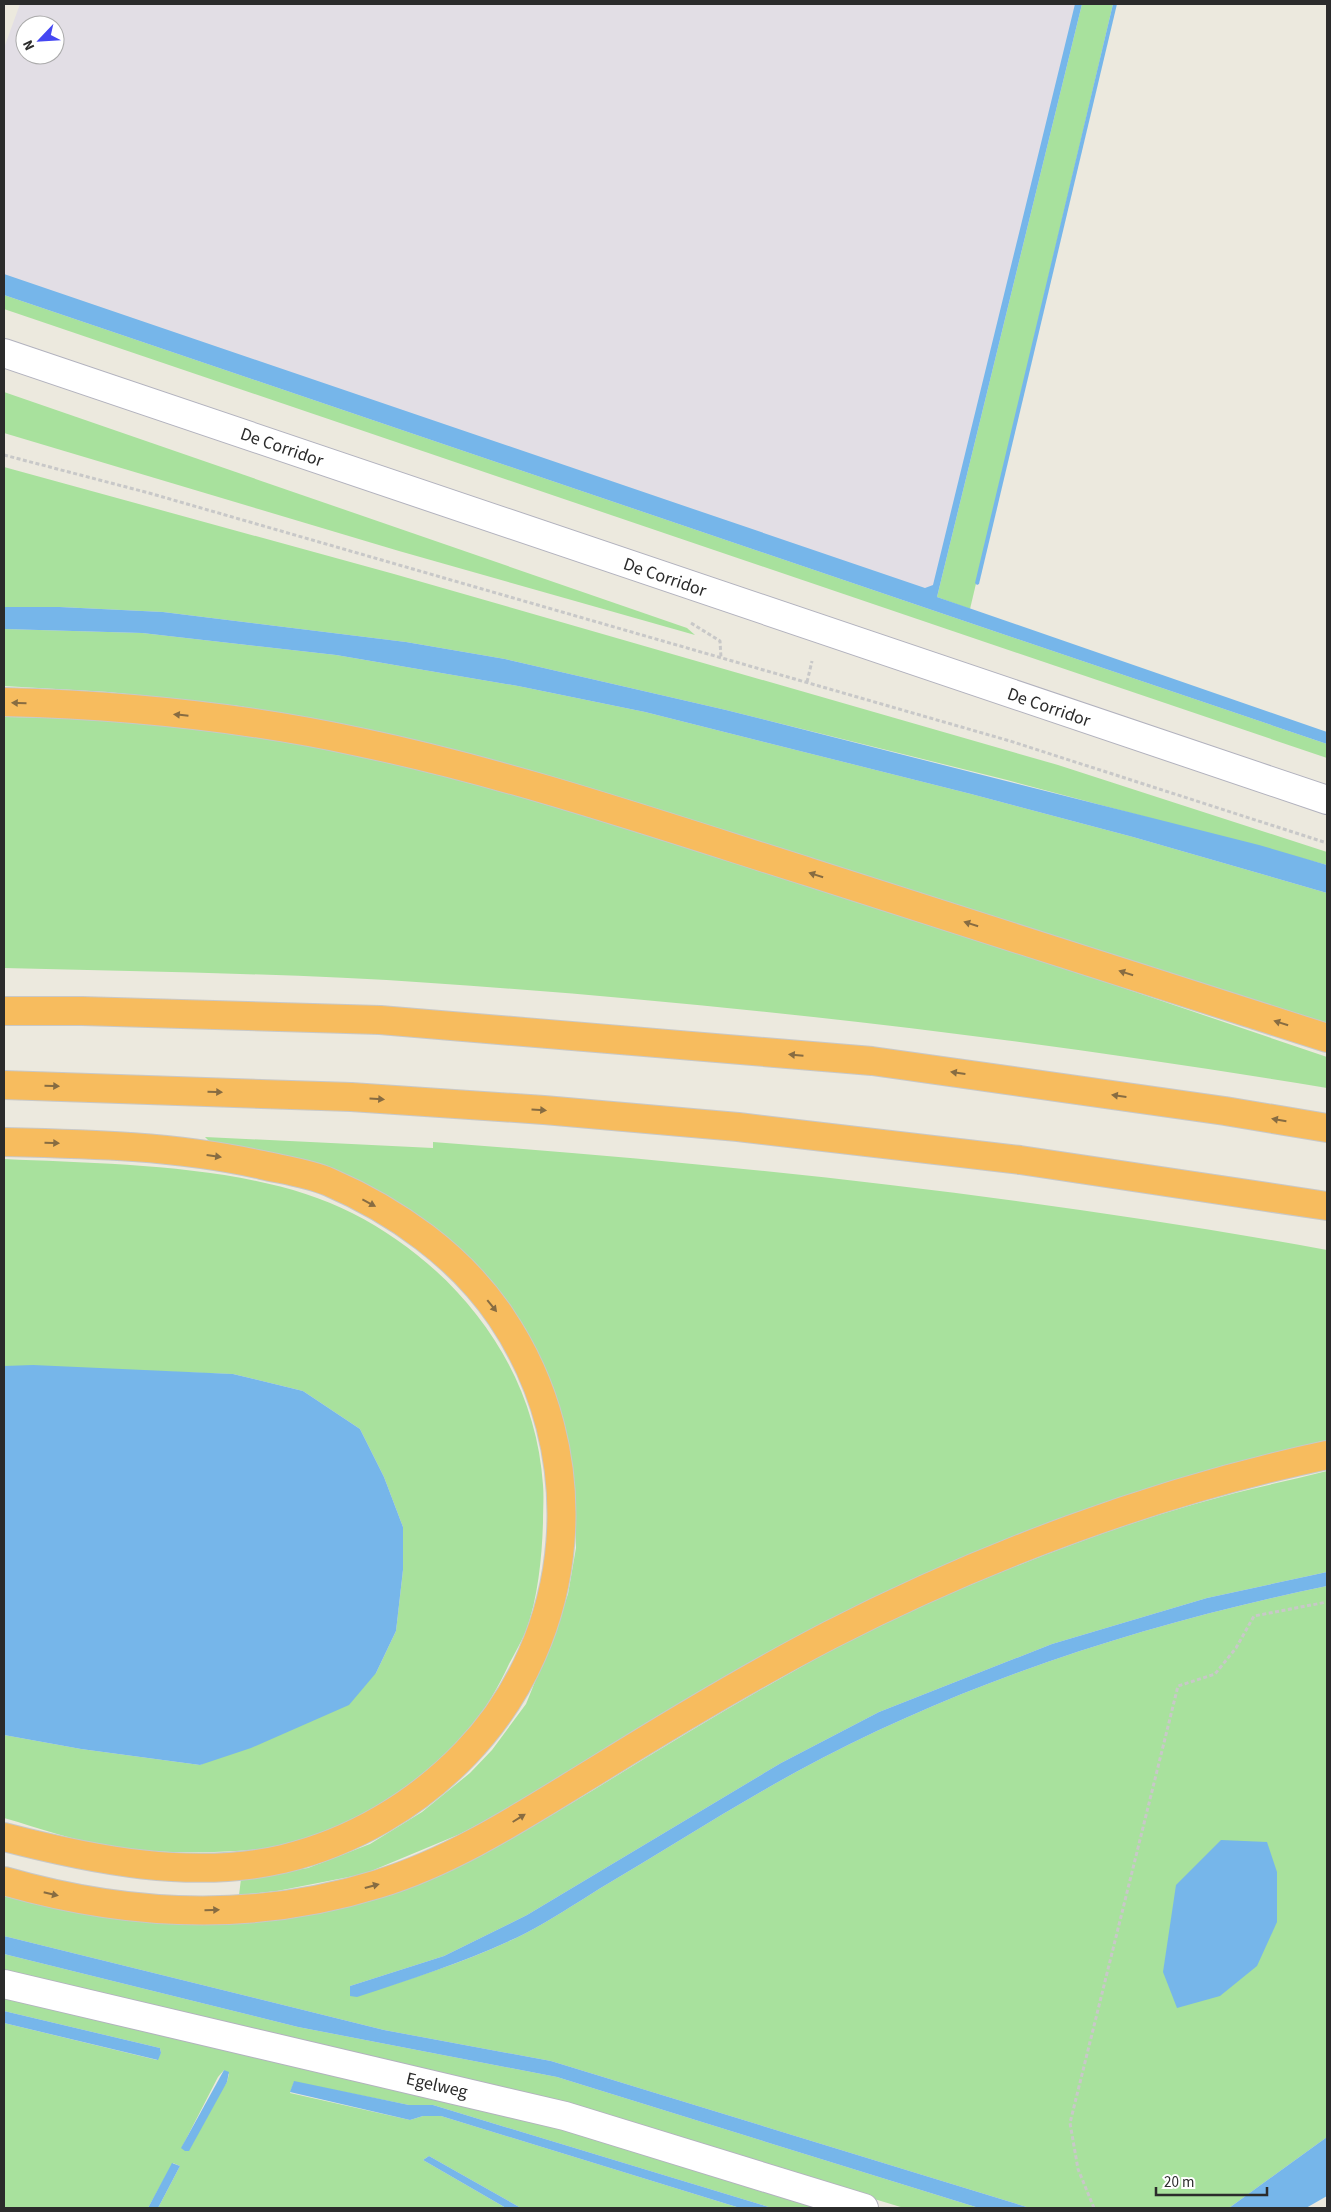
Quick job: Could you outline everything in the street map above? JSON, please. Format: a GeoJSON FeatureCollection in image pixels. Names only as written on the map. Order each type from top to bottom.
{"type":"FeatureCollection","features":[{"type":"Feature","properties":{"kind":"highway"},"geometry":{"type":"LineString","coordinates":[[4,702],[60,704],[229,720],[357,742],[481,771],[662,825],[1327,1038]]}},
{"type":"Feature","properties":{"kind":"highway"},"geometry":{"type":"LineString","coordinates":[[4,1011],[82,1011],[380,1020],[863,1060],[1225,1111],[1327,1128]]}},
{"type":"Feature","properties":{"kind":"highway"},"geometry":{"type":"LineString","coordinates":[[4,1084],[351,1097],[544,1110],[738,1127],[1020,1160],[1327,1206]]}},
{"type":"Feature","properties":{"kind":"highway"},"geometry":{"type":"LineString","coordinates":[[4,1142],[118,1145],[228,1158],[327,1181],[411,1226],[438,1247],[470,1279],[500,1316],[521,1352],[540,1394],[551,1427],[562,1506],[561,1546],[556,1579],[536,1646],[519,1684],[498,1717],[448,1772],[416,1798],[390,1815],[339,1841],[313,1850],[282,1859],[224,1866],[139,1864],[4,1837]]}},
{"type":"Feature","properties":{"kind":"highway"},"geometry":{"type":"LineString","coordinates":[[4,1881],[90,1903],[183,1911],[276,1908],[381,1884],[475,1842],[672,1723],[829,1636],[951,1578],[1059,1535],[1155,1502],[1240,1477],[1327,1455]]}},
{"type":"Feature","properties":{"kind":"street","name":"De Corridor"},"geometry":{"type":"LineString","coordinates":[[4,353],[1327,800]]}},
{"type":"Feature","properties":{"kind":"street","name":"Egelweg"},"geometry":{"type":"LineString","coordinates":[[4,1984],[565,2116],[864,2208]]}},
{"type":"Feature","properties":{"kind":"path"},"geometry":{"type":"LineString","coordinates":[[4,454],[140,490],[1010,741],[1327,843]]}},
{"type":"Feature","properties":{"kind":"path"},"geometry":{"type":"LineString","coordinates":[[1094,2208],[1078,2169],[1070,2124],[1178,1686],[1215,1674],[1236,1648],[1254,1616],[1327,1602]]}},
{"type":"Feature","properties":{"kind":"shaded area"},"geometry":{"type":"Polygon","coordinates":[[[20,4],[1076,4],[931,603],[4,287],[4,48],[15,18],[15,65],[65,65],[65,15],[16,15],[20,4]]]}},
{"type":"Feature","properties":{"kind":"green space"},"geometry":{"type":"Polygon","coordinates":[[[1082,4],[1113,4],[970,609],[937,597],[1082,4]]]}},
{"type":"Feature","properties":{"kind":"green space"},"geometry":{"type":"Polygon","coordinates":[[[4,295],[1327,744],[1327,758],[4,309],[4,295]]]}},
{"type":"Feature","properties":{"kind":"green space"},"geometry":{"type":"Polygon","coordinates":[[[4,392],[687,628],[695,635],[399,551],[4,433],[4,392]]]}},
{"type":"Feature","properties":{"kind":"green space"},"geometry":{"type":"Polygon","coordinates":[[[4,467],[394,574],[1058,765],[1327,852],[1327,865],[1007,780],[726,710],[505,659],[406,642],[163,612],[60,607],[4,607],[4,467]]]}},
{"type":"Feature","properties":{"kind":"green space"},"geometry":{"type":"Polygon","coordinates":[[[4,629],[142,633],[336,655],[518,686],[645,712],[971,794],[1133,837],[1327,893],[1327,1025],[379,733],[239,706],[108,692],[4,686],[4,629]]]}},
{"type":"Feature","properties":{"kind":"green space"},"geometry":{"type":"Polygon","coordinates":[[[4,717],[82,718],[200,729],[302,741],[407,761],[953,930],[1327,1057],[1327,1088],[1216,1070],[993,1039],[768,1012],[656,1001],[378,980],[271,975],[4,968],[4,717]]]}},
{"type":"Feature","properties":{"kind":"green space"},"geometry":{"type":"Polygon","coordinates":[[[205,1137],[433,1148],[433,1142],[769,1172],[882,1184],[1105,1213],[1327,1250],[1327,1445],[1024,1535],[460,1834],[364,1874],[277,1891],[239,1895],[241,1879],[308,1868],[370,1844],[422,1812],[470,1773],[492,1750],[526,1704],[554,1635],[568,1594],[576,1548],[574,1481],[567,1436],[550,1384],[525,1328],[491,1280],[435,1231],[293,1160],[209,1141],[205,1137]]]}},
{"type":"Feature","properties":{"kind":"green space"},"geometry":{"type":"Polygon","coordinates":[[[4,1159],[136,1165],[182,1170],[228,1176],[272,1185],[314,1197],[352,1213],[390,1235],[425,1261],[456,1291],[484,1324],[506,1360],[524,1399],[537,1441],[543,1485],[540,1563],[530,1618],[526,1631],[492,1697],[460,1742],[420,1780],[369,1813],[293,1842],[244,1851],[214,1852],[162,1852],[111,1847],[71,1838],[4,1818],[4,1735],[81,1749],[200,1765],[376,1673],[396,1631],[403,1570],[403,1527],[384,1477],[360,1429],[303,1391],[233,1374],[4,1366],[4,1159]]]}},
{"type":"Feature","properties":{"kind":"green space"},"geometry":{"type":"Polygon","coordinates":[[[1327,1471],[1327,1572],[1207,1598],[1052,1644],[879,1712],[781,1763],[527,1915],[444,1956],[350,1986],[350,1996],[357,1996],[443,1968],[506,1943],[545,1923],[796,1772],[923,1710],[988,1684],[1122,1638],[1190,1618],[1327,1586],[1327,2137],[1229,2208],[1030,2208],[551,2061],[384,2030],[4,1936],[4,1894],[59,1908],[116,1918],[173,1923],[230,1923],[287,1918],[344,1908],[399,1892],[452,1870],[488,1852],[767,1686],[844,1643],[901,1615],[1026,1562],[1110,1531],[1212,1499],[1327,1471]]]}},
{"type":"Feature","properties":{"kind":"green space"},"geometry":{"type":"Polygon","coordinates":[[[4,1954],[298,2027],[557,2077],[979,2208],[904,2208],[554,2102],[4,1970],[4,1954]]]}},
{"type":"Feature","properties":{"kind":"green space"},"geometry":{"type":"Polygon","coordinates":[[[4,1998],[572,2130],[830,2208],[772,2208],[433,2105],[409,2105],[294,2082],[290,2093],[410,2120],[423,2116],[441,2116],[740,2208],[521,2208],[429,2156],[423,2160],[506,2208],[158,2208],[180,2166],[173,2163],[148,2208],[4,2208],[4,2023],[157,2060],[161,2053],[160,2048],[4,2011],[4,1998]],[[224,2070],[218,2077],[182,2147],[227,2082],[229,2074],[224,2070]]]}},
{"type":"Feature","properties":{"kind":"water"},"geometry":{"type":"Polygon","coordinates":[[[1075,4],[1082,4],[937,597],[1327,732],[1327,744],[4,295],[4,274],[925,588],[933,585],[1075,4]]]}},
{"type":"Feature","properties":{"kind":"water"},"geometry":{"type":"Polygon","coordinates":[[[1113,4],[1117,4],[979,584],[977,585],[975,583],[1113,4]]]}},
{"type":"Feature","properties":{"kind":"water"},"geometry":{"type":"Polygon","coordinates":[[[4,607],[60,607],[163,612],[406,642],[505,659],[726,710],[1259,845],[1327,865],[1327,893],[1133,837],[971,794],[645,712],[518,686],[336,655],[142,633],[4,629],[4,607]]]}},
{"type":"Feature","properties":{"kind":"water"},"geometry":{"type":"Polygon","coordinates":[[[33,1365],[233,1374],[303,1391],[360,1429],[384,1477],[403,1527],[403,1570],[396,1631],[376,1673],[349,1705],[251,1748],[200,1765],[81,1749],[4,1735],[4,1366],[33,1365]]]}},
{"type":"Feature","properties":{"kind":"water"},"geometry":{"type":"Polygon","coordinates":[[[1327,1572],[1327,1586],[1190,1618],[1122,1638],[988,1684],[923,1710],[796,1772],[554,1917],[506,1943],[443,1968],[357,1997],[350,1996],[350,1986],[444,1956],[527,1915],[781,1763],[879,1712],[1052,1644],[1207,1598],[1327,1572]]]}},
{"type":"Feature","properties":{"kind":"water"},"geometry":{"type":"Polygon","coordinates":[[[1221,1840],[1267,1842],[1277,1872],[1277,1922],[1257,1966],[1220,1996],[1177,2008],[1163,1972],[1176,1885],[1221,1840]]]}},
{"type":"Feature","properties":{"kind":"water"},"geometry":{"type":"Polygon","coordinates":[[[4,1936],[384,2030],[551,2061],[1030,2208],[979,2208],[557,2077],[298,2027],[4,1954],[4,1936]]]}},
{"type":"Feature","properties":{"kind":"water"},"geometry":{"type":"Polygon","coordinates":[[[4,2011],[160,2048],[161,2053],[158,2060],[4,2023],[4,2011]]]}},
{"type":"Feature","properties":{"kind":"water"},"geometry":{"type":"Polygon","coordinates":[[[224,2070],[229,2072],[227,2082],[189,2151],[185,2151],[181,2148],[224,2070]]]}},
{"type":"Feature","properties":{"kind":"water"},"geometry":{"type":"Polygon","coordinates":[[[294,2081],[409,2105],[433,2105],[772,2208],[740,2208],[441,2116],[423,2116],[410,2120],[290,2092],[294,2081]]]}},
{"type":"Feature","properties":{"kind":"water"},"geometry":{"type":"Polygon","coordinates":[[[1327,2137],[1327,2196],[1306,2208],[1229,2208],[1327,2137]]]}},
{"type":"Feature","properties":{"kind":"water"},"geometry":{"type":"Polygon","coordinates":[[[429,2156],[521,2208],[506,2208],[423,2160],[429,2156]]]}},
{"type":"Feature","properties":{"kind":"water"},"geometry":{"type":"Polygon","coordinates":[[[172,2163],[180,2166],[158,2208],[148,2208],[172,2163]]]}}]}
